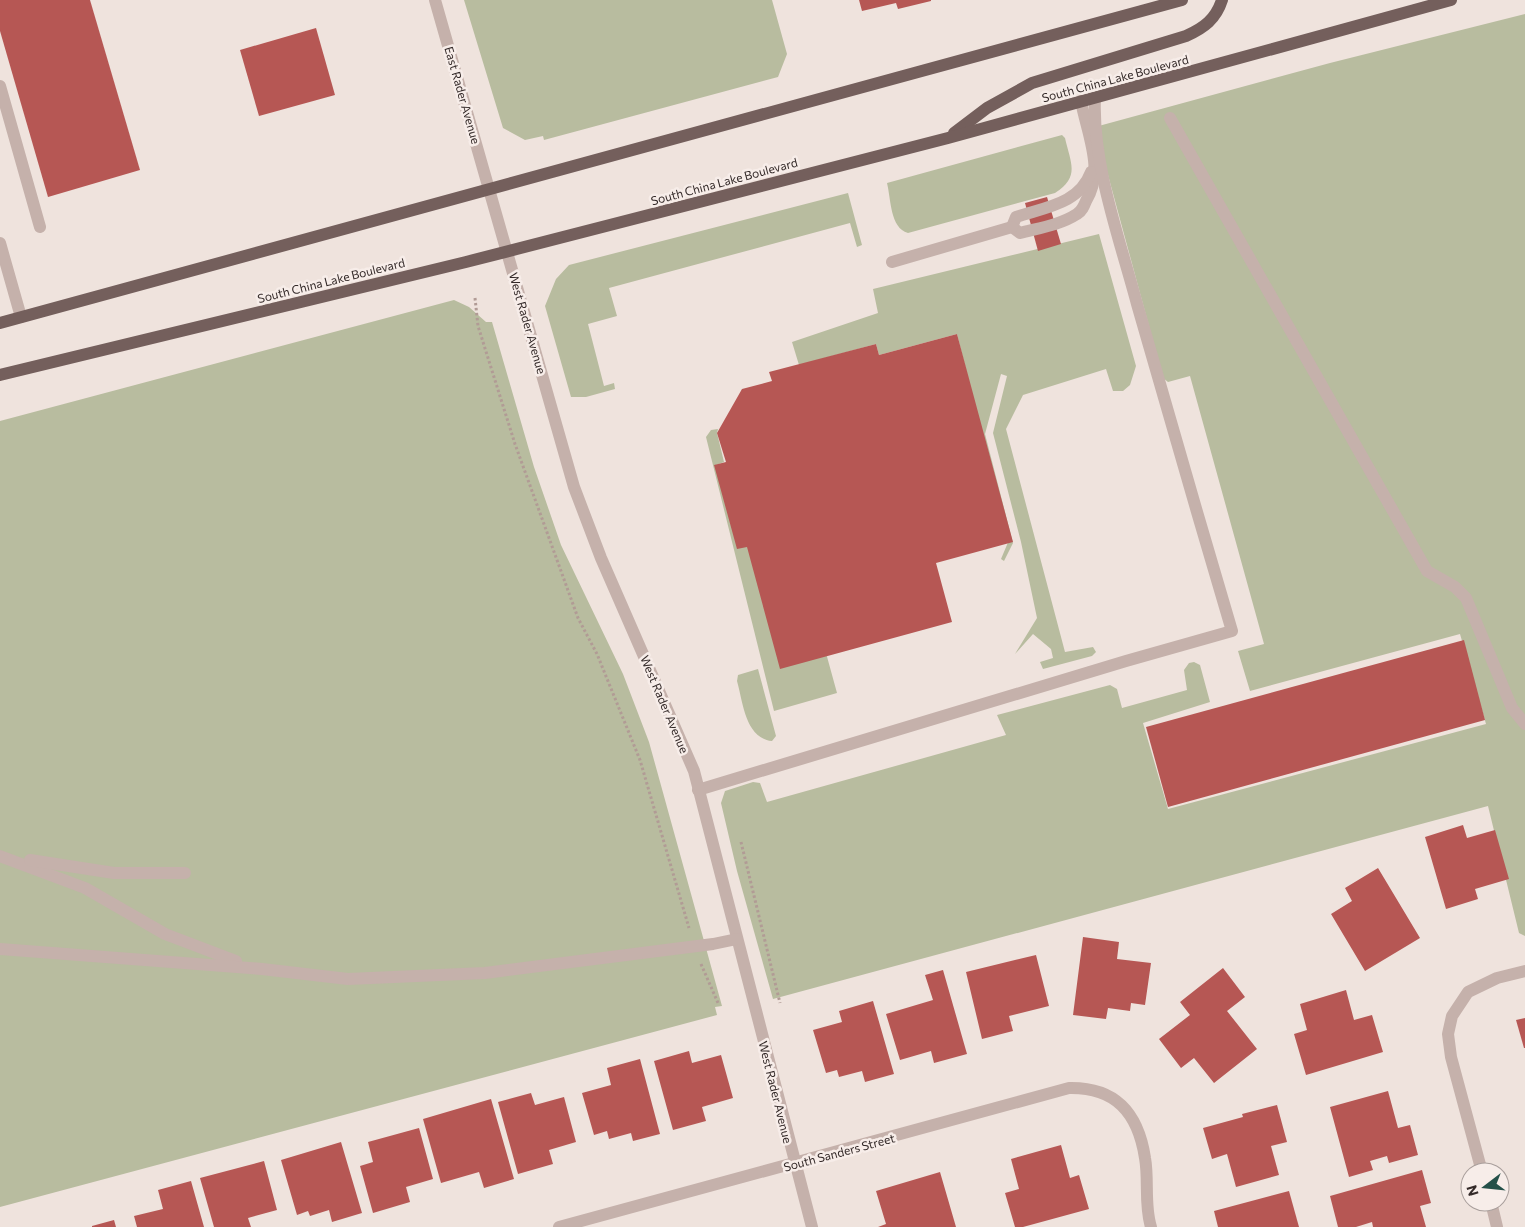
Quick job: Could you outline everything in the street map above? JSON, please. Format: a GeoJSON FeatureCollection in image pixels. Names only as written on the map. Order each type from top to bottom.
{"type":"FeatureCollection","features":[{"type":"Feature","properties":{"kind":"main road"},"geometry":{"type":"LineString","coordinates":[[0,323],[411,209],[1182,0]]}},
{"type":"Feature","properties":{"kind":"main road"},"geometry":{"type":"LineString","coordinates":[[948,138],[987,108],[1032,83],[1186,36],[1204,28],[1214,17],[1222,0]]}},
{"type":"Feature","properties":{"kind":"main road","name":"South China Lake Boulevard"},"geometry":{"type":"LineString","coordinates":[[0,375],[508,250],[948,138],[1451,0]]}},
{"type":"Feature","properties":{"kind":"street","name":"East Rader Avenue"},"geometry":{"type":"LineString","coordinates":[[435,0],[490,189]]}},
{"type":"Feature","properties":{"kind":"street"},"geometry":{"type":"LineString","coordinates":[[0,86],[40,227]]}},
{"type":"Feature","properties":{"kind":"street"},"geometry":{"type":"LineString","coordinates":[[698,790],[1232,631],[1158,383],[1111,213],[1095,129],[1095,98]]}},
{"type":"Feature","properties":{"kind":"street"},"geometry":{"type":"LineString","coordinates":[[1012,227],[1020,233],[1055,224],[1080,213],[1089,197],[1095,178],[1095,160],[1081,101]]}},
{"type":"Feature","properties":{"kind":"street"},"geometry":{"type":"LineString","coordinates":[[1170,118],[1427,571],[1455,587],[1466,598],[1512,708],[1525,724]]}},
{"type":"Feature","properties":{"kind":"street"},"geometry":{"type":"LineString","coordinates":[[1012,227],[1016,217],[1073,198],[1087,182],[1095,160]]}},
{"type":"Feature","properties":{"kind":"street","name":"West Rader Avenue"},"geometry":{"type":"LineString","coordinates":[[490,189],[574,486],[601,558],[694,771],[812,1227]]}},
{"type":"Feature","properties":{"kind":"street"},"geometry":{"type":"LineString","coordinates":[[892,262],[1012,227]]}},
{"type":"Feature","properties":{"kind":"street"},"geometry":{"type":"LineString","coordinates":[[0,243],[21,317]]}},
{"type":"Feature","properties":{"kind":"street"},"geometry":{"type":"LineString","coordinates":[[4,856],[85,888],[165,934],[218,956],[262,968]]}},
{"type":"Feature","properties":{"kind":"street"},"geometry":{"type":"LineString","coordinates":[[4,856],[114,873],[185,873]]}},
{"type":"Feature","properties":{"kind":"street"},"geometry":{"type":"LineString","coordinates":[[0,949],[262,968],[348,980],[485,973],[712,944],[737,939]]}},
{"type":"Feature","properties":{"kind":"street"},"geometry":{"type":"LineString","coordinates":[[1479,1162],[1451,1057],[1448,1034],[1452,1016],[1468,992],[1497,978],[1525,971]]}},
{"type":"Feature","properties":{"kind":"street","name":"South Sanders Street"},"geometry":{"type":"LineString","coordinates":[[559,1227],[1068,1088],[1090,1088],[1106,1093],[1126,1109],[1139,1131],[1145,1158],[1151,1227]]}},
{"type":"Feature","properties":{"kind":"street"},"geometry":{"type":"LineString","coordinates":[[1493,1212],[1497,1227]]}},
{"type":"Feature","properties":{"kind":"path"},"geometry":{"type":"LineString","coordinates":[[475,298],[478,326],[515,444],[578,618],[597,654],[640,760],[691,935]]}},
{"type":"Feature","properties":{"kind":"path"},"geometry":{"type":"LineString","coordinates":[[741,842],[780,1003]]}},
{"type":"Feature","properties":{"kind":"path"},"geometry":{"type":"LineString","coordinates":[[700,962],[718,1003]]}},
{"type":"Feature","properties":{"kind":"green space"},"geometry":{"type":"Polygon","coordinates":[[[464,0],[772,0],[787,54],[778,77],[544,140],[543,136],[525,140],[503,128],[464,0]]]}},
{"type":"Feature","properties":{"kind":"green space"},"geometry":{"type":"Polygon","coordinates":[[[1525,14],[1525,936],[1519,933],[1488,806],[773,999],[737,871],[721,803],[725,791],[753,782],[760,783],[767,802],[1006,735],[997,715],[1110,685],[1117,689],[1122,708],[1187,690],[1184,670],[1189,663],[1194,662],[1200,665],[1210,702],[1143,723],[1168,809],[1486,724],[1460,634],[1250,691],[1238,651],[1264,644],[1190,376],[1168,382],[1163,378],[1095,127],[1330,63],[1525,14]]]}},
{"type":"Feature","properties":{"kind":"green space"},"geometry":{"type":"Polygon","coordinates":[[[1062,135],[1065,138],[1072,169],[1068,181],[1055,193],[908,233],[902,230],[894,219],[887,183],[1062,135]]]}},
{"type":"Feature","properties":{"kind":"green space"},"geometry":{"type":"Polygon","coordinates":[[[848,193],[862,245],[857,247],[850,223],[609,288],[617,316],[588,324],[604,386],[614,383],[615,389],[586,397],[571,397],[545,306],[556,279],[569,265],[848,193]]]}},
{"type":"Feature","properties":{"kind":"green space"},"geometry":{"type":"Polygon","coordinates":[[[1099,234],[1136,366],[1130,385],[1123,391],[1113,391],[1106,369],[1023,395],[1006,429],[1065,652],[1093,647],[1096,652],[1092,656],[1043,669],[1040,662],[1053,658],[1051,649],[1033,634],[1015,654],[1037,618],[1021,542],[993,433],[1007,376],[1001,374],[985,434],[1013,543],[1004,561],[1001,559],[1009,540],[957,334],[879,355],[876,344],[799,365],[792,342],[878,313],[873,289],[1099,234]]]}},
{"type":"Feature","properties":{"kind":"green space"},"geometry":{"type":"Polygon","coordinates":[[[454,300],[469,307],[486,322],[492,322],[534,467],[561,545],[623,674],[649,742],[722,1006],[715,1007],[717,1015],[0,1207],[0,421],[454,300]]]}},
{"type":"Feature","properties":{"kind":"green space"},"geometry":{"type":"Polygon","coordinates":[[[718,429],[717,433],[724,462],[716,465],[738,546],[750,543],[826,653],[837,693],[774,711],[706,437],[711,430],[718,429]]]}},
{"type":"Feature","properties":{"kind":"green space"},"geometry":{"type":"Polygon","coordinates":[[[758,669],[776,736],[772,741],[756,733],[751,726],[737,681],[738,675],[758,669]]]}},
{"type":"Feature","properties":{"kind":"building"},"geometry":{"type":"Polygon","coordinates":[[[0,0],[90,0],[140,170],[48,197],[0,31],[0,0]]]}},
{"type":"Feature","properties":{"kind":"building"},"geometry":{"type":"Polygon","coordinates":[[[859,0],[931,1],[898,9],[896,3],[862,11],[859,0]]]}},
{"type":"Feature","properties":{"kind":"building"},"geometry":{"type":"Polygon","coordinates":[[[316,28],[335,95],[259,116],[240,50],[316,28]]]}},
{"type":"Feature","properties":{"kind":"building"},"geometry":{"type":"Polygon","coordinates":[[[1047,197],[1061,244],[1038,251],[1025,203],[1047,197]]]}},
{"type":"Feature","properties":{"kind":"building"},"geometry":{"type":"Polygon","coordinates":[[[957,334],[1013,542],[936,563],[952,622],[780,669],[747,547],[737,549],[714,465],[726,462],[717,433],[742,389],[772,381],[769,372],[876,344],[879,355],[957,334]]]}},
{"type":"Feature","properties":{"kind":"building"},"geometry":{"type":"Polygon","coordinates":[[[1464,640],[1485,720],[1168,807],[1146,727],[1464,640]]]}},
{"type":"Feature","properties":{"kind":"building"},"geometry":{"type":"Polygon","coordinates":[[[1463,825],[1467,838],[1495,830],[1509,879],[1475,889],[1478,899],[1446,909],[1425,837],[1463,825]]]}},
{"type":"Feature","properties":{"kind":"building"},"geometry":{"type":"Polygon","coordinates":[[[1378,868],[1420,938],[1365,971],[1331,914],[1352,901],[1345,888],[1378,868]]]}},
{"type":"Feature","properties":{"kind":"building"},"geometry":{"type":"Polygon","coordinates":[[[1083,937],[1119,942],[1117,959],[1151,963],[1145,1005],[1131,1003],[1130,1011],[1108,1008],[1106,1019],[1073,1015],[1083,937]]]}},
{"type":"Feature","properties":{"kind":"building"},"geometry":{"type":"Polygon","coordinates":[[[1036,955],[1049,1006],[1009,1016],[1013,1031],[982,1039],[966,972],[1036,955]]]}},
{"type":"Feature","properties":{"kind":"building"},"geometry":{"type":"Polygon","coordinates":[[[1223,968],[1245,997],[1227,1011],[1257,1049],[1214,1083],[1194,1058],[1181,1068],[1159,1039],[1190,1015],[1180,1002],[1223,968]]]}},
{"type":"Feature","properties":{"kind":"building"},"geometry":{"type":"Polygon","coordinates":[[[943,970],[967,1054],[934,1063],[931,1051],[900,1060],[886,1014],[933,1000],[925,975],[943,970]]]}},
{"type":"Feature","properties":{"kind":"building"},"geometry":{"type":"Polygon","coordinates":[[[1346,990],[1354,1020],[1372,1015],[1383,1052],[1306,1075],[1294,1034],[1307,1030],[1300,1004],[1346,990]]]}},
{"type":"Feature","properties":{"kind":"building"},"geometry":{"type":"Polygon","coordinates":[[[873,1001],[894,1074],[865,1082],[862,1071],[839,1077],[837,1070],[826,1073],[813,1030],[842,1022],[839,1011],[873,1001]]]}},
{"type":"Feature","properties":{"kind":"building"},"geometry":{"type":"Polygon","coordinates":[[[1525,1018],[1525,1048],[1524,1048],[1516,1020],[1525,1018]]]}},
{"type":"Feature","properties":{"kind":"building"},"geometry":{"type":"Polygon","coordinates":[[[689,1051],[692,1063],[721,1055],[733,1098],[702,1107],[706,1121],[673,1130],[654,1061],[689,1051]]]}},
{"type":"Feature","properties":{"kind":"building"},"geometry":{"type":"Polygon","coordinates":[[[640,1059],[660,1134],[633,1141],[631,1133],[609,1139],[607,1131],[594,1135],[582,1093],[611,1085],[607,1068],[640,1059]]]}},
{"type":"Feature","properties":{"kind":"building"},"geometry":{"type":"Polygon","coordinates":[[[1388,1091],[1398,1128],[1410,1125],[1418,1155],[1389,1163],[1387,1156],[1370,1161],[1373,1170],[1349,1177],[1330,1107],[1388,1091]]]}},
{"type":"Feature","properties":{"kind":"building"},"geometry":{"type":"Polygon","coordinates":[[[531,1093],[535,1105],[564,1097],[576,1142],[549,1150],[553,1164],[518,1174],[498,1102],[531,1093]]]}},
{"type":"Feature","properties":{"kind":"building"},"geometry":{"type":"Polygon","coordinates":[[[491,1099],[514,1179],[484,1188],[479,1172],[441,1183],[423,1119],[491,1099]]]}},
{"type":"Feature","properties":{"kind":"building"},"geometry":{"type":"Polygon","coordinates":[[[1277,1105],[1287,1142],[1271,1146],[1279,1175],[1236,1187],[1227,1154],[1212,1159],[1203,1128],[1243,1117],[1242,1114],[1277,1105]]]}},
{"type":"Feature","properties":{"kind":"building"},"geometry":{"type":"Polygon","coordinates":[[[419,1128],[433,1179],[406,1187],[410,1202],[373,1213],[360,1166],[373,1162],[368,1142],[419,1128]]]}},
{"type":"Feature","properties":{"kind":"building"},"geometry":{"type":"Polygon","coordinates":[[[341,1142],[362,1213],[332,1222],[329,1210],[310,1216],[308,1211],[297,1215],[281,1160],[341,1142]]]}},
{"type":"Feature","properties":{"kind":"building"},"geometry":{"type":"Polygon","coordinates":[[[1061,1145],[1070,1178],[1079,1175],[1089,1209],[1023,1227],[1015,1227],[1005,1193],[1019,1189],[1011,1159],[1061,1145]]]}},
{"type":"Feature","properties":{"kind":"building"},"geometry":{"type":"Polygon","coordinates":[[[264,1161],[277,1210],[248,1218],[251,1227],[214,1227],[200,1178],[264,1161]]]}},
{"type":"Feature","properties":{"kind":"building"},"geometry":{"type":"Polygon","coordinates":[[[1422,1170],[1431,1203],[1420,1206],[1426,1227],[1373,1227],[1372,1222],[1356,1227],[1338,1227],[1330,1196],[1422,1170]]]}},
{"type":"Feature","properties":{"kind":"building"},"geometry":{"type":"Polygon","coordinates":[[[940,1172],[956,1227],[878,1227],[886,1224],[876,1191],[940,1172]]]}},
{"type":"Feature","properties":{"kind":"building"},"geometry":{"type":"Polygon","coordinates":[[[191,1181],[204,1227],[137,1227],[134,1216],[163,1209],[158,1190],[191,1181]]]}},
{"type":"Feature","properties":{"kind":"building"},"geometry":{"type":"Polygon","coordinates":[[[1289,1191],[1299,1227],[1218,1227],[1214,1211],[1289,1191]]]}},
{"type":"Feature","properties":{"kind":"building"},"geometry":{"type":"Polygon","coordinates":[[[114,1220],[116,1227],[92,1227],[92,1226],[114,1220]]]}}]}
